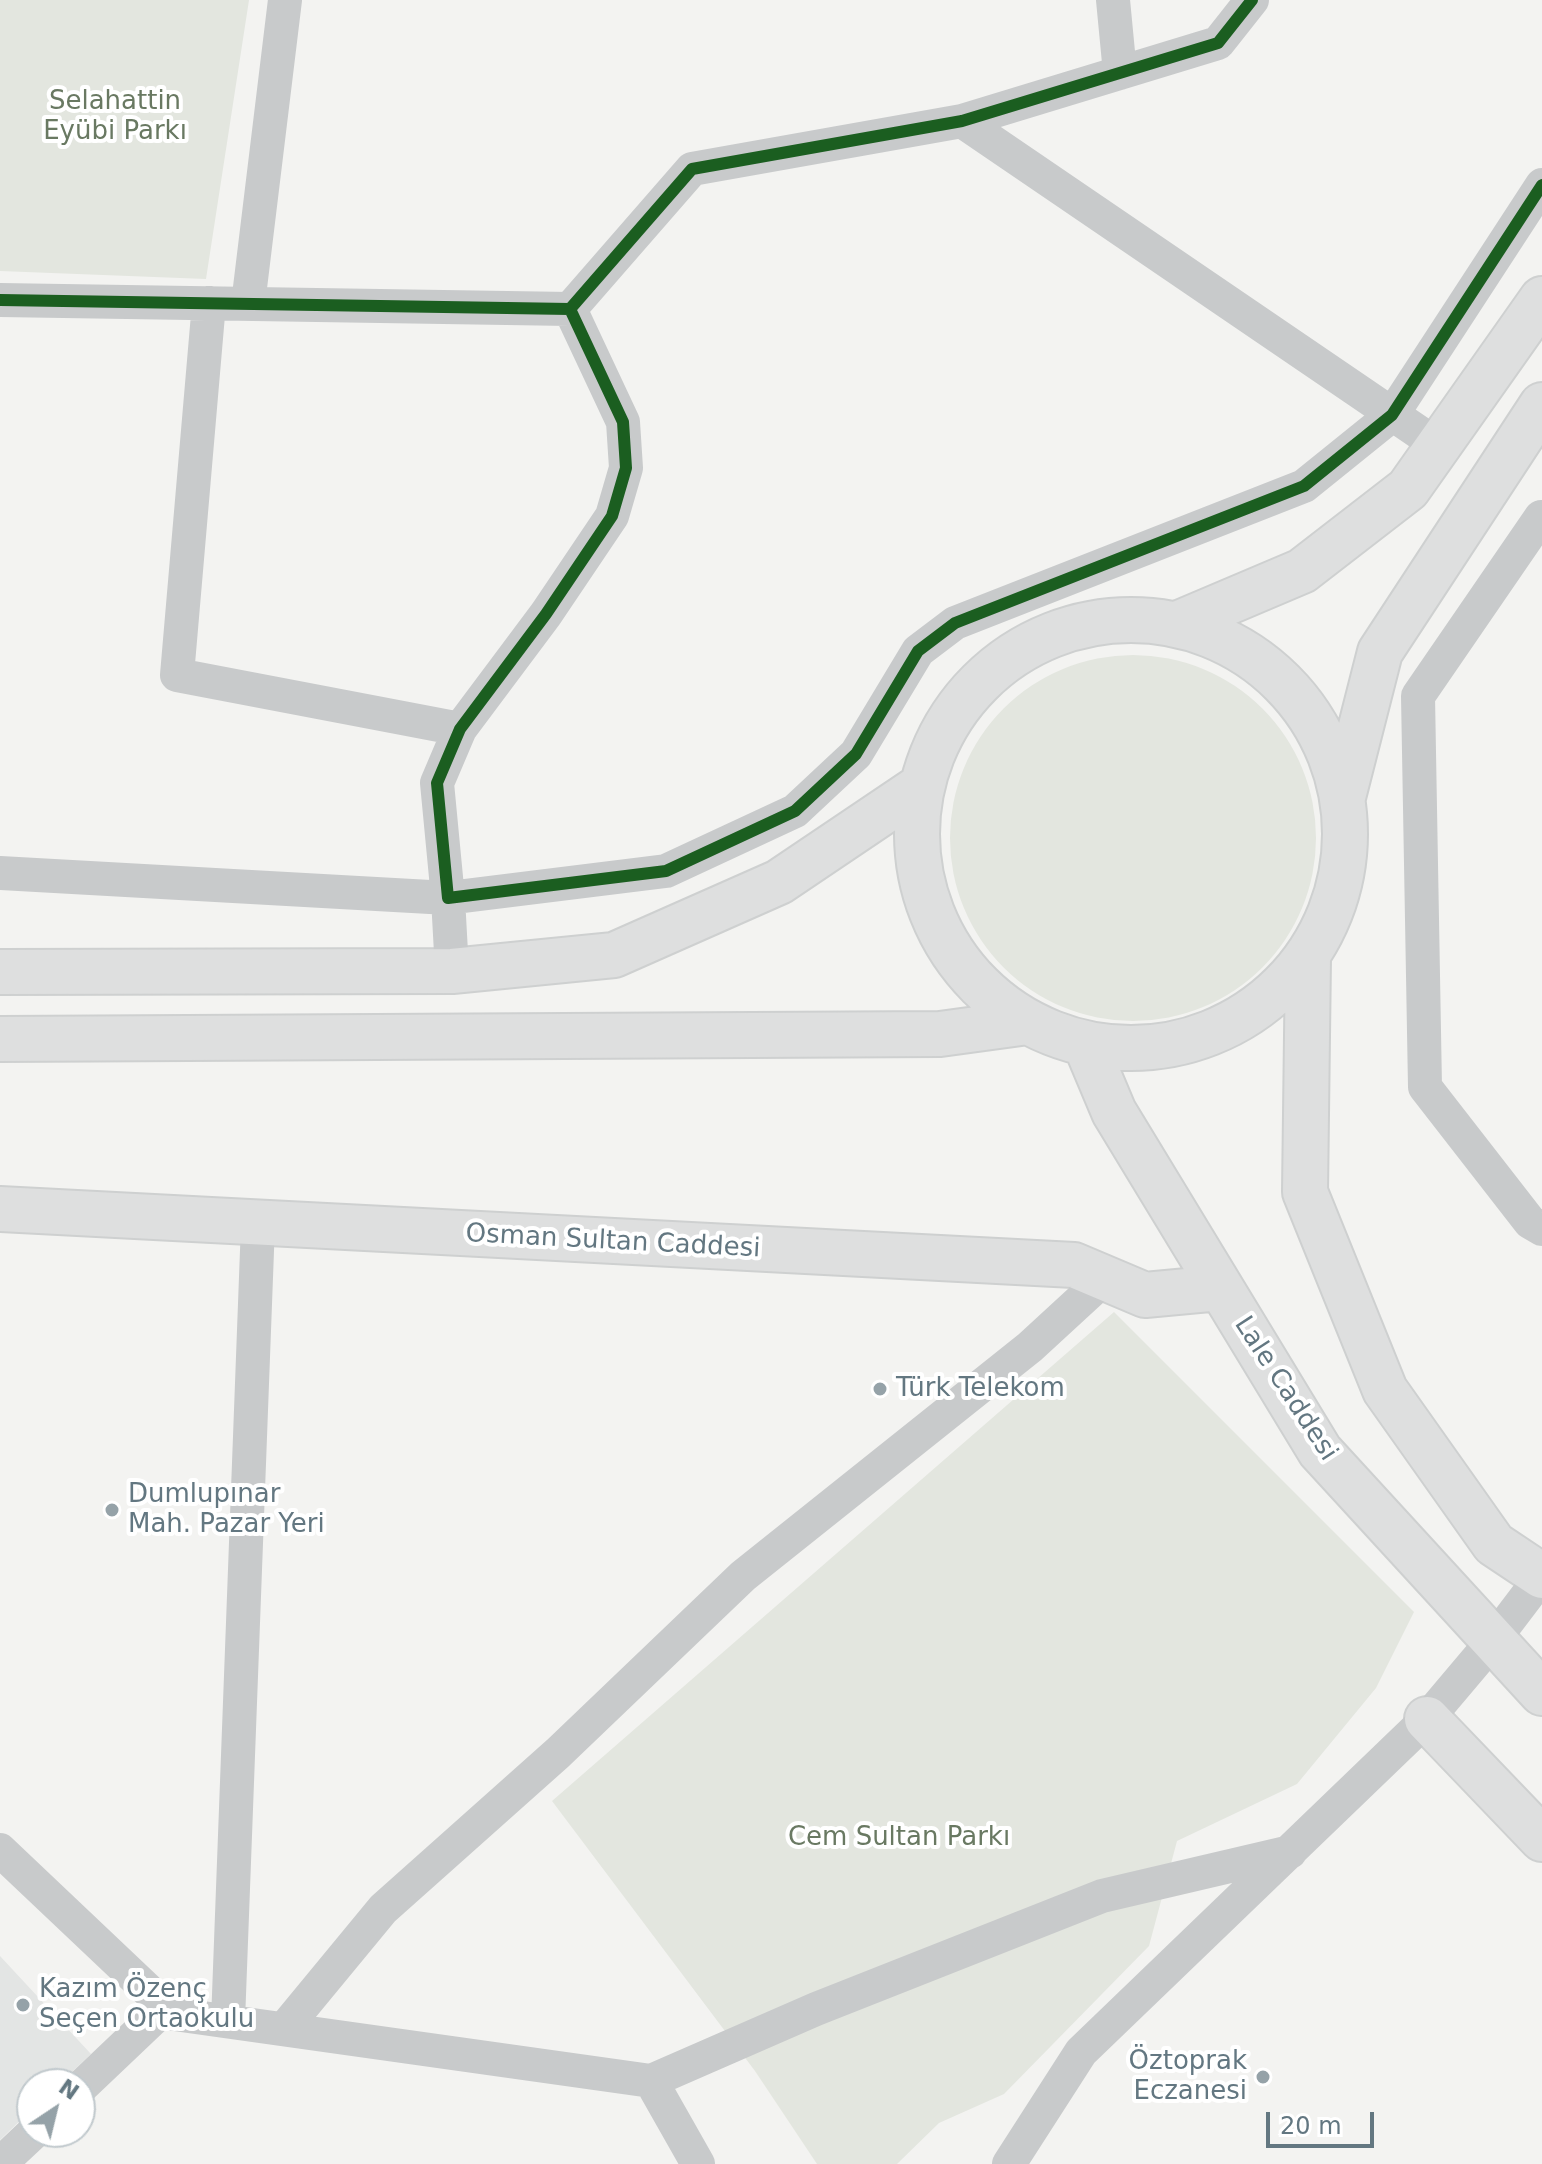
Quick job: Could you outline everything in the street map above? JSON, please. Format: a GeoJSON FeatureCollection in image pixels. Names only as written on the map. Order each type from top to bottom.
{"type":"FeatureCollection","features":[{"type":"Feature","properties":{"kind":"main road"},"geometry":{"type":"LineString","coordinates":[[1177,624],[1302,571],[1408,489],[1542,299]]}},
{"type":"Feature","properties":{"kind":"main road"},"geometry":{"type":"LineString","coordinates":[[1343,797],[1323,737],[1286,685],[1236,646],[1177,624],[1110,620],[1045,637],[1022,651],[988,673],[946,724],[920,787],[916,842],[925,897],[948,947],[983,990],[1028,1022],[1085,1043],[1148,1049],[1210,1034],[1264,1003],[1308,958],[1333,908],[1345,853],[1343,797],[1380,652],[1542,405]]}},
{"type":"Feature","properties":{"kind":"main road"},"geometry":{"type":"LineString","coordinates":[[0,972],[452,971],[614,955],[779,882],[920,787]]}},
{"type":"Feature","properties":{"kind":"main road"},"geometry":{"type":"LineString","coordinates":[[1308,958],[1305,1192],[1385,1390],[1494,1544],[1542,1576]]}},
{"type":"Feature","properties":{"kind":"main road"},"geometry":{"type":"LineString","coordinates":[[0,1039],[940,1034],[1028,1022]]}},
{"type":"Feature","properties":{"kind":"main road","name":"Lale Caddesi"},"geometry":{"type":"LineString","coordinates":[[1085,1043],[1114,1112],[1320,1451],[1542,1693]]}},
{"type":"Feature","properties":{"kind":"main road","name":"Osman Sultan Caddesi"},"geometry":{"type":"LineString","coordinates":[[0,1209],[1074,1265],[1145,1295],[1220,1288]]}},
{"type":"Feature","properties":{"kind":"main road"},"geometry":{"type":"LineString","coordinates":[[1427,1719],[1542,1839]]}},
{"type":"Feature","properties":{"kind":"street"},"geometry":{"type":"LineString","coordinates":[[248,304],[285,0]]}},
{"type":"Feature","properties":{"kind":"street"},"geometry":{"type":"LineString","coordinates":[[1113,0],[1120,73]]}},
{"type":"Feature","properties":{"kind":"street"},"geometry":{"type":"LineString","coordinates":[[0,300],[570,309],[692,169],[962,121],[1218,43],[1252,0]]}},
{"type":"Feature","properties":{"kind":"street"},"geometry":{"type":"LineString","coordinates":[[962,121],[1439,446]]}},
{"type":"Feature","properties":{"kind":"street"},"geometry":{"type":"LineString","coordinates":[[0,873],[448,898],[666,871],[795,811],[856,754],[918,651],[955,623],[1304,486],[1392,415],[1542,185]]}},
{"type":"Feature","properties":{"kind":"street"},"geometry":{"type":"LineString","coordinates":[[209,303],[177,675],[460,729]]}},
{"type":"Feature","properties":{"kind":"street"},"geometry":{"type":"LineString","coordinates":[[452,971],[437,783],[460,729],[546,614],[612,516],[626,468],[623,422],[570,309]]}},
{"type":"Feature","properties":{"kind":"street"},"geometry":{"type":"LineString","coordinates":[[1542,517],[1418,696],[1425,1087],[1530,1222],[1542,1229]]}},
{"type":"Feature","properties":{"kind":"street"},"geometry":{"type":"LineString","coordinates":[[228,2021],[258,1224]]}},
{"type":"Feature","properties":{"kind":"street"},"geometry":{"type":"LineString","coordinates":[[284,2029],[383,1909],[558,1753],[743,1576],[1030,1347],[1105,1278]]}},
{"type":"Feature","properties":{"kind":"street"},"geometry":{"type":"LineString","coordinates":[[1009,2164],[1081,2052],[1427,1719],[1542,1576]]}},
{"type":"Feature","properties":{"kind":"street"},"geometry":{"type":"LineString","coordinates":[[0,1850],[172,2013]]}},
{"type":"Feature","properties":{"kind":"street"},"geometry":{"type":"LineString","coordinates":[[96,2073],[160,2012],[651,2081],[816,2009],[1102,1896],[1290,1852]]}},
{"type":"Feature","properties":{"kind":"street"},"geometry":{"type":"LineString","coordinates":[[651,2081],[698,2164]]}},
{"type":"Feature","properties":{"kind":"street"},"geometry":{"type":"LineString","coordinates":[[0,2164],[17,2148]]}},
{"type":"Feature","properties":{"kind":"shaded area","name":"Kazım Özenç Seçen Ortaokulu"},"geometry":{"type":"Polygon","coordinates":[[[0,1956],[91,2054],[76,2068],[16,2068],[16,2124],[0,2140],[0,1956]]]}},
{"type":"Feature","properties":{"kind":"green space","name":"Selahattin Eyübi Parkı"},"geometry":{"type":"Polygon","coordinates":[[[0,0],[249,0],[206,279],[0,271],[0,0]]]}},
{"type":"Feature","properties":{"kind":"green space"},"geometry":{"type":"Polygon","coordinates":[[[1133,655],[1169,658],[1203,669],[1235,686],[1263,708],[1285,736],[1302,768],[1313,802],[1316,838],[1313,874],[1302,908],[1285,940],[1263,968],[1235,990],[1203,1007],[1169,1018],[1133,1021],[1097,1018],[1063,1007],[1031,990],[1003,968],[981,940],[964,908],[953,874],[950,838],[953,802],[964,768],[981,736],[1003,708],[1031,686],[1063,669],[1097,658],[1133,655]]]}},
{"type":"Feature","properties":{"kind":"green space","name":"Cem Sultan Parkı"},"geometry":{"type":"Polygon","coordinates":[[[1114,1312],[1414,1612],[1376,1688],[1297,1784],[1177,1841],[1149,1946],[1004,2094],[939,2123],[897,2164],[817,2164],[755,2071],[552,1801],[1114,1312]]]}},
{"type":"Feature","properties":{"kind":"cycle path"},"geometry":{"type":"LineString","coordinates":[[0,300],[570,309],[692,169],[962,121],[1218,43],[1252,0]]}},
{"type":"Feature","properties":{"kind":"cycle path"},"geometry":{"type":"LineString","coordinates":[[570,309],[623,422],[626,468],[612,516],[546,614],[460,729],[437,783],[448,898],[666,871],[795,811],[856,754],[918,651],[955,623],[1304,486],[1392,415],[1542,185]]}},
{"type":"Feature","properties":{"kind":"place","name":"Türk Telekom"},"geometry":{"type":"Point","coordinates":[880,1389]}},
{"type":"Feature","properties":{"kind":"place","name":"Dumlupınar Mah. Pazar Yeri"},"geometry":{"type":"Point","coordinates":[112,1510]}},
{"type":"Feature","properties":{"kind":"place","name":"Kazım Özenç Seçen Ortaokulu"},"geometry":{"type":"Point","coordinates":[23,2005]}},
{"type":"Feature","properties":{"kind":"place","name":"Öztoprak Eczanesi"},"geometry":{"type":"Point","coordinates":[1263,2077]}}]}
